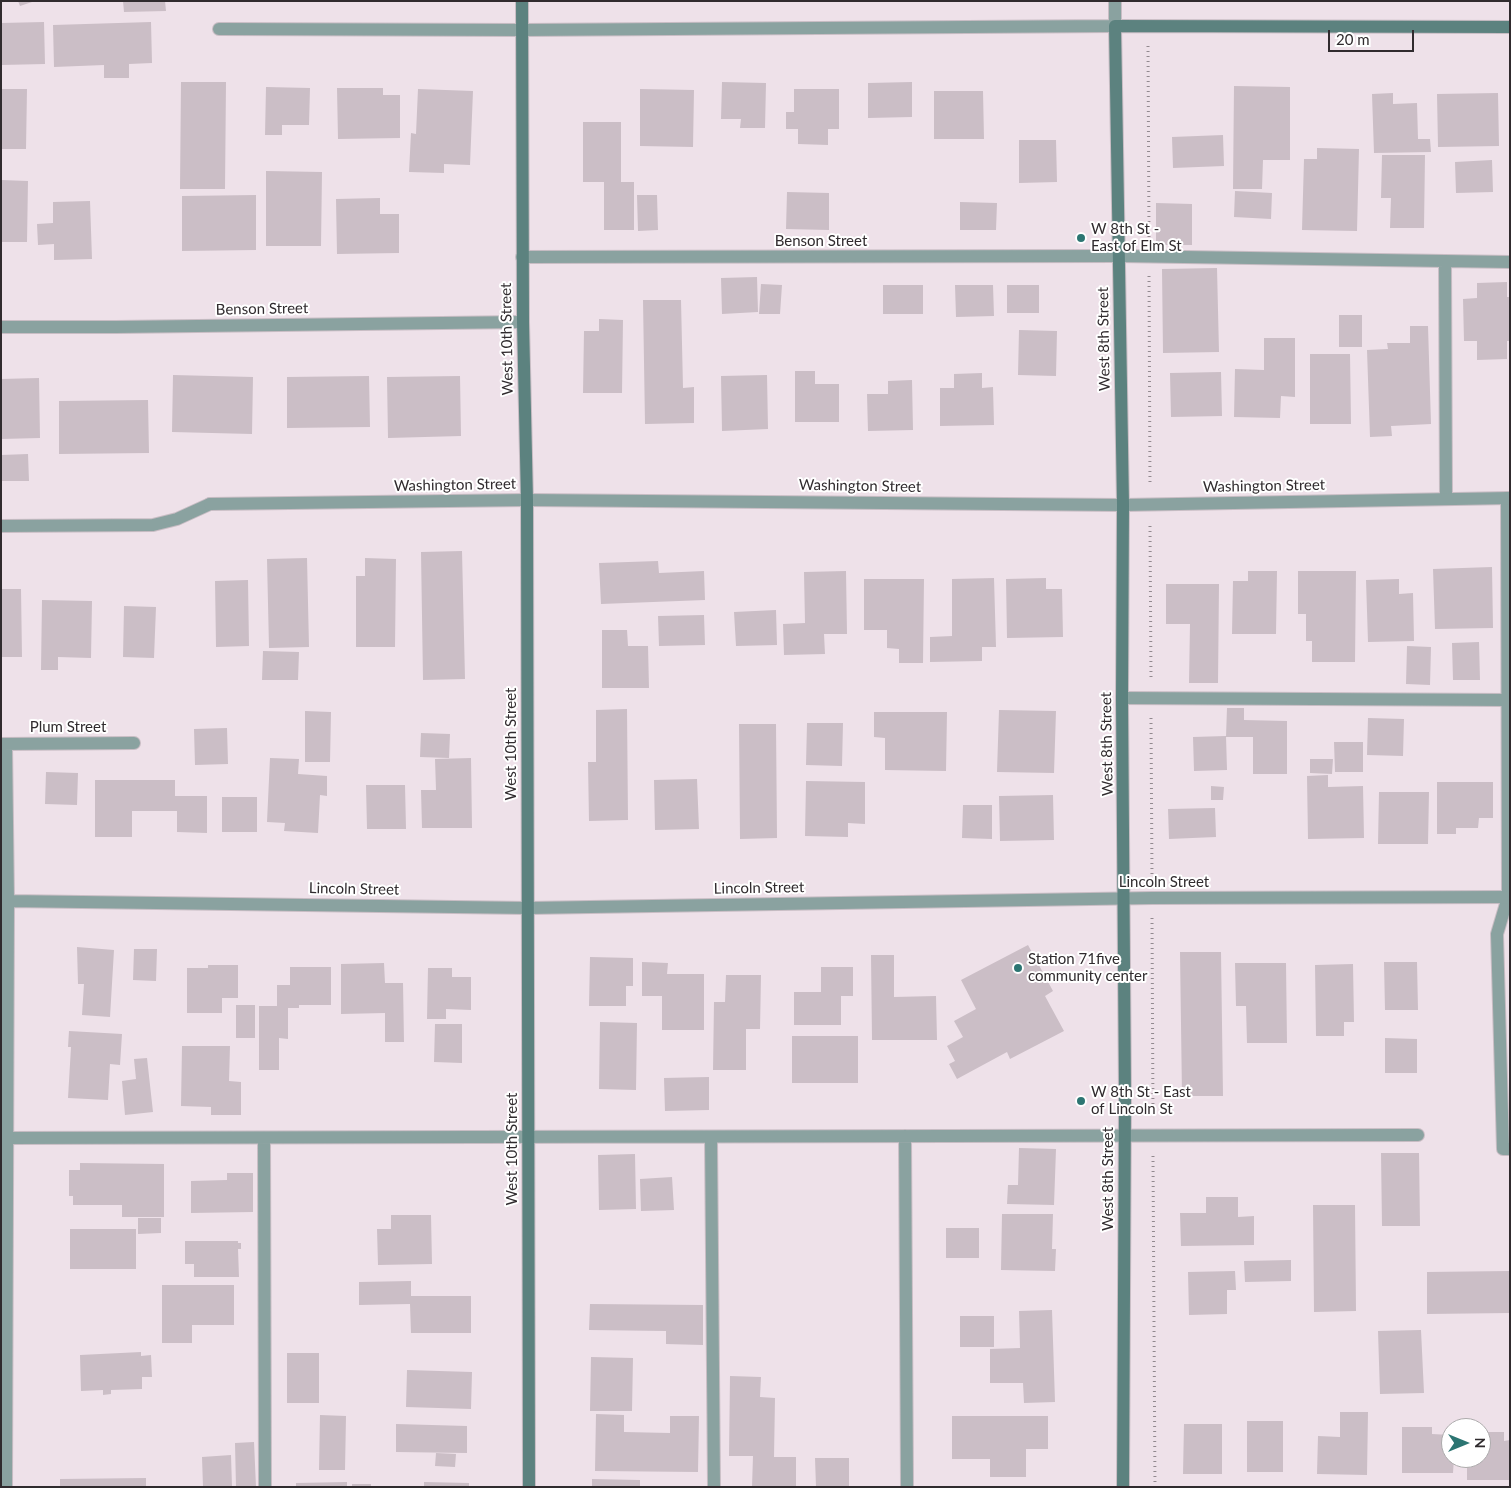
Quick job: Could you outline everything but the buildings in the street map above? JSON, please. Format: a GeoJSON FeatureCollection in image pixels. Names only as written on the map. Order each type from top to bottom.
{"type":"FeatureCollection","features":[{"type":"Feature","properties":{"kind":"main road","name":"West 10th Street"},"geometry":{"type":"LineString","coordinates":[[522,1],[522,258],[526,500],[528,908],[529,1487]]}},
{"type":"Feature","properties":{"kind":"main road"},"geometry":{"type":"LineString","coordinates":[[1115,26],[1510,27]]}},
{"type":"Feature","properties":{"kind":"main road","name":"West 8th Street"},"geometry":{"type":"LineString","coordinates":[[1115,26],[1123,505],[1122,698],[1125,898],[1123,1487]]}},
{"type":"Feature","properties":{"kind":"street","name":"West 8th Street"},"geometry":{"type":"LineString","coordinates":[[1115,1],[1115,26]]}},
{"type":"Feature","properties":{"kind":"street"},"geometry":{"type":"LineString","coordinates":[[219,29],[522,30],[1115,26]]}},
{"type":"Feature","properties":{"kind":"street","name":"Benson Street"},"geometry":{"type":"LineString","coordinates":[[522,258],[1119,256],[1510,262]]}},
{"type":"Feature","properties":{"kind":"street"},"geometry":{"type":"LineString","coordinates":[[1445,261],[1446,499]]}},
{"type":"Feature","properties":{"kind":"street","name":"Benson Street"},"geometry":{"type":"LineString","coordinates":[[1,327],[523,322]]}},
{"type":"Feature","properties":{"kind":"street"},"geometry":{"type":"LineString","coordinates":[[1508,498],[1509,897],[1497,934],[1503,1149],[1510,1149]]}},
{"type":"Feature","properties":{"kind":"street","name":"Washington Street"},"geometry":{"type":"LineString","coordinates":[[1,526],[153,525],[177,519],[210,504],[526,500],[1150,505],[1508,498]]}},
{"type":"Feature","properties":{"kind":"street"},"geometry":{"type":"LineString","coordinates":[[1122,698],[1508,700]]}},
{"type":"Feature","properties":{"kind":"street","name":"Plum Street"},"geometry":{"type":"LineString","coordinates":[[4,744],[134,743]]}},
{"type":"Feature","properties":{"kind":"street"},"geometry":{"type":"LineString","coordinates":[[4,744],[8,902],[4,1197],[6,1487]]}},
{"type":"Feature","properties":{"kind":"street","name":"Lincoln Street"},"geometry":{"type":"LineString","coordinates":[[8,902],[528,908],[1125,898],[1509,897]]}},
{"type":"Feature","properties":{"kind":"street"},"geometry":{"type":"LineString","coordinates":[[6,1138],[1418,1135]]}},
{"type":"Feature","properties":{"kind":"street"},"geometry":{"type":"LineString","coordinates":[[711,1136],[714,1487]]}},
{"type":"Feature","properties":{"kind":"street"},"geometry":{"type":"LineString","coordinates":[[905,1136],[906,1487]]}},
{"type":"Feature","properties":{"kind":"street"},"geometry":{"type":"LineString","coordinates":[[264,1138],[265,1487]]}},
{"type":"Feature","properties":{"kind":"path"},"geometry":{"type":"LineString","coordinates":[[1148,25],[1155,1487]]}},
{"type":"Feature","properties":{"kind":"place","name":"W 8th St - East of Elm St"},"geometry":{"type":"Point","coordinates":[1081,238]}},
{"type":"Feature","properties":{"kind":"place","name":"Station 71five community center"},"geometry":{"type":"Point","coordinates":[1018,968]}},
{"type":"Feature","properties":{"kind":"place","name":"W 8th St - East of Lincoln St"},"geometry":{"type":"Point","coordinates":[1081,1101]}}]}
